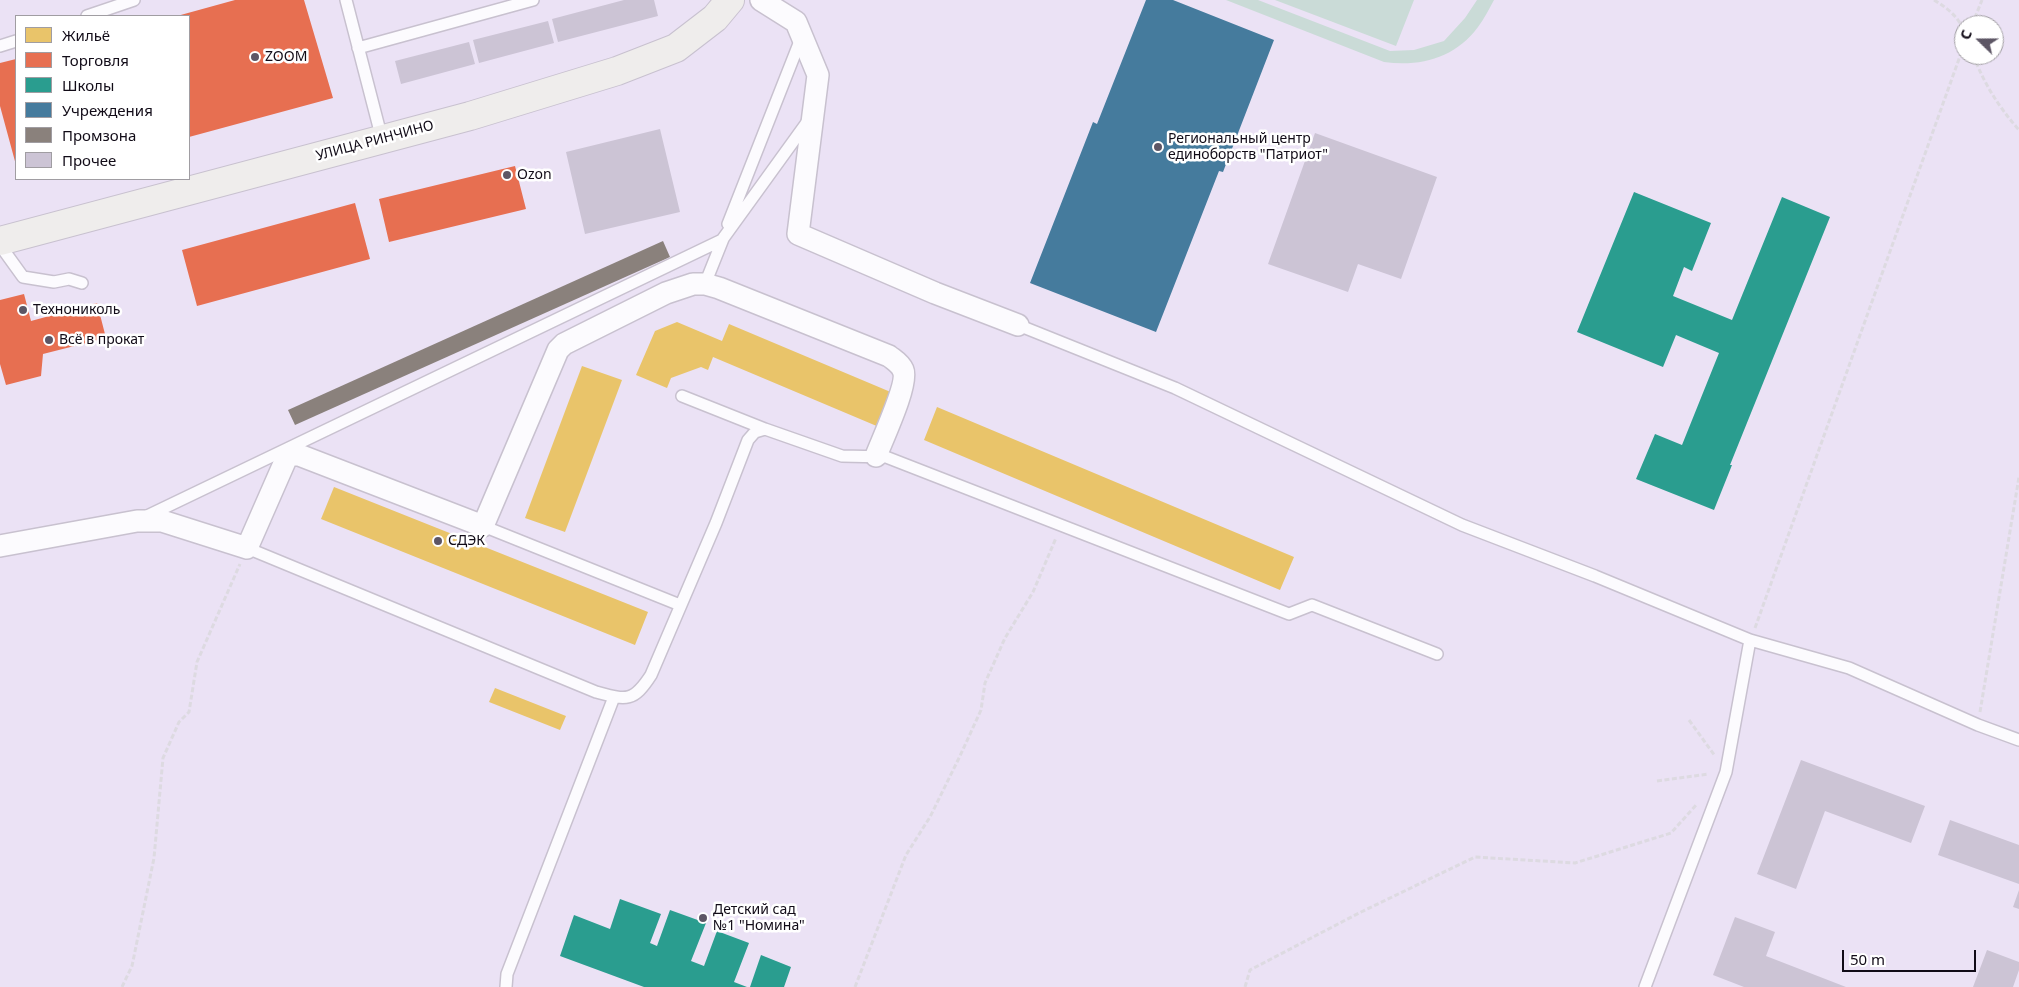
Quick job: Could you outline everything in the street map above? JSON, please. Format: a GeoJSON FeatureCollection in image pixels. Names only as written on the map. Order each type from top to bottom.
{"type":"FeatureCollection","features":[{"type":"Feature","properties":{"kind":"street","name":"УЛИЦА РИНЧИНО"},"geometry":{"type":"LineString","coordinates":[[0,241],[470,116],[617,71],[676,48],[715,18],[730,0]]}},
{"type":"Feature","properties":{"kind":"street"},"geometry":{"type":"LineString","coordinates":[[761,0],[796,22],[818,75],[798,234],[935,293],[1018,325]]}},
{"type":"Feature","properties":{"kind":"street"},"geometry":{"type":"LineString","coordinates":[[0,546],[137,521],[162,521],[247,548],[281,468],[286,459],[291,455],[307,457],[484,526],[558,350],[564,344],[666,293],[693,284],[705,284],[889,356],[899,364],[904,371],[904,385],[876,456]]}},
{"type":"Feature","properties":{"kind":"lane"},"geometry":{"type":"LineString","coordinates":[[90,15],[134,0]]}},
{"type":"Feature","properties":{"kind":"lane"},"geometry":{"type":"LineString","coordinates":[[346,0],[382,139]]}},
{"type":"Feature","properties":{"kind":"lane"},"geometry":{"type":"LineString","coordinates":[[358,48],[532,0]]}},
{"type":"Feature","properties":{"kind":"lane"},"geometry":{"type":"LineString","coordinates":[[705,284],[802,36]]}},
{"type":"Feature","properties":{"kind":"lane"},"geometry":{"type":"LineString","coordinates":[[0,46],[15,41]]}},
{"type":"Feature","properties":{"kind":"lane"},"geometry":{"type":"LineString","coordinates":[[137,521],[722,240],[814,114]]}},
{"type":"Feature","properties":{"kind":"lane"},"geometry":{"type":"LineString","coordinates":[[0,245],[23,277],[54,282],[69,279],[82,283]]}},
{"type":"Feature","properties":{"kind":"lane"},"geometry":{"type":"LineString","coordinates":[[1018,325],[1175,388],[1462,525],[1595,576],[1750,640],[1849,668],[1978,725],[2019,740]]}},
{"type":"Feature","properties":{"kind":"lane"},"geometry":{"type":"LineString","coordinates":[[682,396],[842,456],[886,457],[1288,614],[1312,605],[1436,654]]}},
{"type":"Feature","properties":{"kind":"lane"},"geometry":{"type":"LineString","coordinates":[[247,548],[587,688],[614,697],[630,698],[641,691],[651,675],[748,440],[755,432],[766,429]]}},
{"type":"Feature","properties":{"kind":"lane"},"geometry":{"type":"LineString","coordinates":[[484,526],[680,606]]}},
{"type":"Feature","properties":{"kind":"lane"},"geometry":{"type":"LineString","coordinates":[[1645,987],[1726,772],[1750,640]]}},
{"type":"Feature","properties":{"kind":"lane"},"geometry":{"type":"LineString","coordinates":[[506,987],[507,974],[614,697]]}},
{"type":"Feature","properties":{"kind":"path"},"geometry":{"type":"LineString","coordinates":[[1934,0],[1954,16]]}},
{"type":"Feature","properties":{"kind":"path"},"geometry":{"type":"LineString","coordinates":[[1976,15],[1982,0]]}},
{"type":"Feature","properties":{"kind":"path"},"geometry":{"type":"LineString","coordinates":[[1750,640],[1957,65]]}},
{"type":"Feature","properties":{"kind":"path"},"geometry":{"type":"LineString","coordinates":[[1977,65],[2000,109],[2019,130]]}},
{"type":"Feature","properties":{"kind":"path"},"geometry":{"type":"LineString","coordinates":[[1978,725],[2019,477]]}},
{"type":"Feature","properties":{"kind":"path"},"geometry":{"type":"LineString","coordinates":[[855,987],[906,855],[930,818],[960,756],[981,710],[985,683],[1005,638],[1033,592],[1062,526]]}},
{"type":"Feature","properties":{"kind":"path"},"geometry":{"type":"LineString","coordinates":[[122,987],[132,966],[154,858],[163,758],[179,722],[188,712],[197,662],[247,548]]}},
{"type":"Feature","properties":{"kind":"path"},"geometry":{"type":"LineString","coordinates":[[1656,781],[1726,772],[1689,720]]}},
{"type":"Feature","properties":{"kind":"path"},"geometry":{"type":"LineString","coordinates":[[1245,987],[1250,970],[1359,913],[1475,857],[1575,862],[1671,833],[1702,799]]}},
{"type":"Feature","properties":{"kind":"shaded area"},"geometry":{"type":"Polygon","coordinates":[[[1226,0],[1258,0],[1390,51],[1414,50],[1444,41],[1465,18],[1477,0],[1494,0],[1478,27],[1459,46],[1436,58],[1411,63],[1398,63],[1384,62],[1226,0]]]}},
{"type":"Feature","properties":{"kind":"shaded area"},"geometry":{"type":"Polygon","coordinates":[[[1275,0],[1414,0],[1396,46],[1275,0]]]}},
{"type":"Feature","properties":{"kind":"building: Жильё"},"geometry":{"type":"Polygon","coordinates":[[[677,322],[722,341],[729,324],[893,393],[879,427],[713,357],[708,370],[701,367],[671,378],[667,388],[636,375],[655,331],[677,322]]]}},
{"type":"Feature","properties":{"kind":"building: Жильё"},"geometry":{"type":"Polygon","coordinates":[[[582,366],[622,380],[565,532],[525,518],[582,366]]]}},
{"type":"Feature","properties":{"kind":"building: Жильё"},"geometry":{"type":"Polygon","coordinates":[[[937,407],[1294,557],[1280,590],[924,440],[937,407]]]}},
{"type":"Feature","properties":{"kind":"building: Жильё"},"geometry":{"type":"Polygon","coordinates":[[[334,487],[648,612],[635,645],[321,519],[334,487]]]}},
{"type":"Feature","properties":{"kind":"building: Жильё"},"geometry":{"type":"Polygon","coordinates":[[[495,688],[566,716],[560,730],[489,702],[495,688]]]}},
{"type":"Feature","properties":{"kind":"building: Торговля","name":"ZOOM"},"geometry":{"type":"Polygon","coordinates":[[[235,0],[304,0],[333,98],[190,137],[190,15],[181,15],[235,0]]]}},
{"type":"Feature","properties":{"kind":"building: Торговля"},"geometry":{"type":"Polygon","coordinates":[[[15,59],[15,161],[0,106],[0,63],[15,59]]]}},
{"type":"Feature","properties":{"kind":"building: Торговля"},"geometry":{"type":"Polygon","coordinates":[[[515,166],[526,209],[389,242],[379,199],[515,166]]]}},
{"type":"Feature","properties":{"kind":"building: Торговля"},"geometry":{"type":"Polygon","coordinates":[[[355,203],[370,259],[197,306],[182,250],[355,203]]]}},
{"type":"Feature","properties":{"kind":"building: Торговля"},"geometry":{"type":"Polygon","coordinates":[[[24,294],[31,321],[97,303],[106,338],[43,354],[41,376],[6,385],[0,364],[0,300],[24,294]]]}},
{"type":"Feature","properties":{"kind":"building: Школы"},"geometry":{"type":"Polygon","coordinates":[[[1634,192],[1711,223],[1692,271],[1684,267],[1673,296],[1732,320],[1782,197],[1830,217],[1730,465],[1732,465],[1714,510],[1636,479],[1655,434],[1682,445],[1719,353],[1676,335],[1663,367],[1577,332],[1634,192]]]}},
{"type":"Feature","properties":{"kind":"building: Школы"},"geometry":{"type":"Polygon","coordinates":[[[620,899],[661,914],[650,943],[657,946],[670,910],[706,923],[691,961],[704,966],[717,931],[749,943],[734,982],[747,987],[644,987],[560,956],[574,915],[610,929],[620,899]]]}},
{"type":"Feature","properties":{"kind":"building: Школы"},"geometry":{"type":"Polygon","coordinates":[[[761,955],[791,967],[784,987],[750,987],[761,955]]]}},
{"type":"Feature","properties":{"kind":"building: Учреждения","name":"Региональный центр единоборств \"Патриот\""},"geometry":{"type":"Polygon","coordinates":[[[1146,0],[1173,0],[1274,40],[1223,172],[1219,171],[1156,332],[1030,283],[1093,122],[1097,124],[1146,0]]]}},
{"type":"Feature","properties":{"kind":"building: Промзона"},"geometry":{"type":"Polygon","coordinates":[[[663,241],[670,257],[295,425],[288,410],[663,241]]]}},
{"type":"Feature","properties":{"kind":"building: Прочее"},"geometry":{"type":"Polygon","coordinates":[[[624,0],[654,0],[658,16],[558,42],[552,19],[624,0]]]}},
{"type":"Feature","properties":{"kind":"building: Прочее"},"geometry":{"type":"Polygon","coordinates":[[[548,21],[554,43],[479,63],[473,40],[548,21]]]}},
{"type":"Feature","properties":{"kind":"building: Прочее"},"geometry":{"type":"Polygon","coordinates":[[[469,42],[475,64],[401,84],[395,61],[469,42]]]}},
{"type":"Feature","properties":{"kind":"building: Прочее"},"geometry":{"type":"Polygon","coordinates":[[[660,129],[680,212],[585,234],[566,152],[660,129]]]}},
{"type":"Feature","properties":{"kind":"building: Прочее"},"geometry":{"type":"Polygon","coordinates":[[[1315,133],[1437,177],[1401,279],[1358,264],[1348,292],[1268,264],[1315,133]]]}},
{"type":"Feature","properties":{"kind":"building: Прочее"},"geometry":{"type":"Polygon","coordinates":[[[1801,760],[1925,806],[1911,843],[1825,811],[1796,889],[1757,874],[1801,760]]]}},
{"type":"Feature","properties":{"kind":"building: Прочее"},"geometry":{"type":"Polygon","coordinates":[[[1950,820],[2019,845],[2019,884],[1938,855],[1950,820]]]}},
{"type":"Feature","properties":{"kind":"building: Прочее"},"geometry":{"type":"Polygon","coordinates":[[[2019,890],[2019,909],[2013,907],[2019,890]]]}},
{"type":"Feature","properties":{"kind":"building: Прочее"},"geometry":{"type":"Polygon","coordinates":[[[1735,917],[1775,932],[1766,956],[1846,987],[1744,987],[1713,975],[1735,917]]]}},
{"type":"Feature","properties":{"kind":"building: Прочее"},"geometry":{"type":"Polygon","coordinates":[[[1987,950],[2019,962],[2019,970],[2013,987],[1973,987],[1987,950]]]}},
{"type":"Feature","properties":{"kind":"place","name":"ZOOM"},"geometry":{"type":"Point","coordinates":[255,57]}},
{"type":"Feature","properties":{"kind":"place","name":"Региональный центр единоборств \"Патриот\""},"geometry":{"type":"Point","coordinates":[1158,147]}},
{"type":"Feature","properties":{"kind":"place","name":"Ozon"},"geometry":{"type":"Point","coordinates":[507,175]}},
{"type":"Feature","properties":{"kind":"place","name":"Технониколь"},"geometry":{"type":"Point","coordinates":[23,310]}},
{"type":"Feature","properties":{"kind":"place","name":"Всё в прокат"},"geometry":{"type":"Point","coordinates":[49,340]}},
{"type":"Feature","properties":{"kind":"place","name":"СДЭК"},"geometry":{"type":"Point","coordinates":[438,541]}},
{"type":"Feature","properties":{"kind":"place","name":"Детский сад №1 \"Номина\""},"geometry":{"type":"Point","coordinates":[703,918]}}]}
